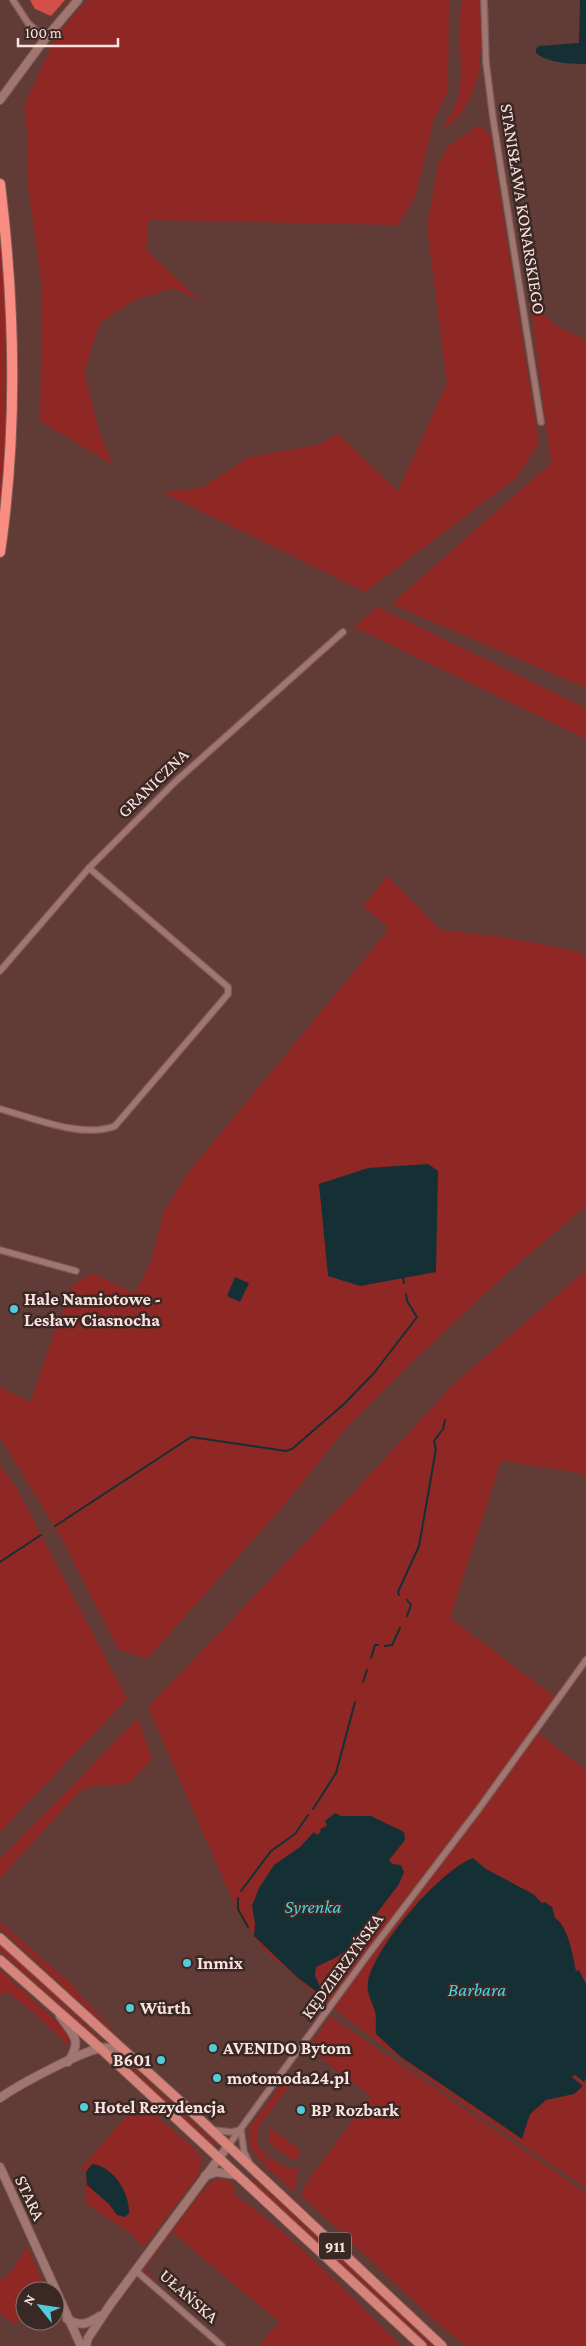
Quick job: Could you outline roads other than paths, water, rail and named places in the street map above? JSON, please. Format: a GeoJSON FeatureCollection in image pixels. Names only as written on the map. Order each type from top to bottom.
{"type":"FeatureCollection","features":[{"type":"Feature","properties":{"kind":"highway"},"geometry":{"type":"LineString","coordinates":[[0,184],[12,302],[13,395],[10,456],[0,552]]}},
{"type":"Feature","properties":{"kind":"main road","name":"911"},"geometry":{"type":"LineString","coordinates":[[0,1936],[442,2346]]}},
{"type":"Feature","properties":{"kind":"main road","name":"911"},"geometry":{"type":"LineString","coordinates":[[0,1960],[100,2048],[422,2346]]}},
{"type":"Feature","properties":{"kind":"street"},"geometry":{"type":"LineString","coordinates":[[13,0],[28,23],[45,39]]}},
{"type":"Feature","properties":{"kind":"street"},"geometry":{"type":"LineString","coordinates":[[0,100],[45,39],[78,0]]}},
{"type":"Feature","properties":{"kind":"street","name":"STANISŁAWA KONARSKIEGO"},"geometry":{"type":"LineString","coordinates":[[484,0],[486,62],[493,118],[542,422]]}},
{"type":"Feature","properties":{"kind":"street","name":"GRANICZNA"},"geometry":{"type":"LineString","coordinates":[[0,971],[89,868],[176,781],[343,632]]}},
{"type":"Feature","properties":{"kind":"street"},"geometry":{"type":"LineString","coordinates":[[0,1109],[85,1131],[102,1131],[115,1126],[228,994],[228,986],[89,868]]}},
{"type":"Feature","properties":{"kind":"street"},"geometry":{"type":"LineString","coordinates":[[0,1250],[76,1271]]}},
{"type":"Feature","properties":{"kind":"street","name":"KĘDZIERZYŃSKA"},"geometry":{"type":"LineString","coordinates":[[86,2346],[88,2338],[135,2270],[241,2130],[367,1956],[478,1810],[586,1660]]}},
{"type":"Feature","properties":{"kind":"street"},"geometry":{"type":"LineString","coordinates":[[54,2007],[74,2035],[76,2047],[68,2062]]}},
{"type":"Feature","properties":{"kind":"street"},"geometry":{"type":"LineString","coordinates":[[0,2098],[68,2062],[100,2048],[116,2050],[142,2067]]}},
{"type":"Feature","properties":{"kind":"street"},"geometry":{"type":"LineString","coordinates":[[210,2129],[225,2132],[241,2130],[244,2152],[252,2168]]}},
{"type":"Feature","properties":{"kind":"street","name":"STARA"},"geometry":{"type":"LineString","coordinates":[[0,2167],[81,2346]]}},
{"type":"Feature","properties":{"kind":"street"},"geometry":{"type":"LineString","coordinates":[[205,2176],[216,2172],[238,2175]]}},
{"type":"Feature","properties":{"kind":"street","name":"UŁAŃSKA"},"geometry":{"type":"LineString","coordinates":[[135,2270],[222,2346]]}},
{"type":"Feature","properties":{"kind":"street"},"geometry":{"type":"LineString","coordinates":[[68,2319],[74,2324],[86,2324],[104,2314]]}},
{"type":"Feature","properties":{"kind":"water"},"geometry":{"type":"Polygon","coordinates":[[[580,0],[586,0],[586,64],[553,61],[536,53],[536,49],[539,46],[579,43],[580,0]]]}},
{"type":"Feature","properties":{"kind":"water"},"geometry":{"type":"Polygon","coordinates":[[[428,1164],[438,1171],[436,1272],[360,1286],[328,1276],[319,1184],[368,1168],[428,1164]]]}},
{"type":"Feature","properties":{"kind":"water"},"geometry":{"type":"Polygon","coordinates":[[[235,1277],[249,1283],[240,1302],[227,1296],[235,1277]]]}},
{"type":"Feature","properties":{"kind":"water","name":"Syrenka"},"geometry":{"type":"Polygon","coordinates":[[[335,1813],[341,1816],[371,1816],[404,1832],[405,1840],[389,1860],[392,1864],[401,1865],[404,1872],[399,1884],[352,1946],[337,1957],[316,1967],[315,1975],[320,1987],[317,1992],[298,1978],[254,1936],[255,1924],[252,1906],[259,1888],[274,1865],[300,1847],[314,1832],[317,1835],[321,1831],[320,1829],[327,1826],[325,1821],[335,1813]]]}},
{"type":"Feature","properties":{"kind":"water","name":"Barbara"},"geometry":{"type":"Polygon","coordinates":[[[473,1858],[486,1869],[533,1894],[542,1903],[545,1902],[552,1907],[555,1918],[560,1922],[567,1934],[576,1971],[579,1970],[586,1984],[586,2078],[584,2082],[575,2075],[572,2077],[583,2086],[574,2094],[546,2100],[530,2114],[522,2139],[401,2057],[376,2034],[376,2014],[368,1989],[368,1982],[373,1967],[382,1950],[410,1911],[459,1865],[473,1858]]]}},
{"type":"Feature","properties":{"kind":"water"},"geometry":{"type":"Polygon","coordinates":[[[92,2164],[107,2170],[119,2182],[129,2205],[129,2213],[125,2217],[117,2215],[109,2204],[87,2185],[86,2172],[92,2164]]]}},
{"type":"Feature","properties":{"kind":"waterway"},"geometry":{"type":"LineString","coordinates":[[403,1278],[404,1283]]}},
{"type":"Feature","properties":{"kind":"waterway"},"geometry":{"type":"LineString","coordinates":[[55,1526],[191,1437],[286,1451],[292,1449],[344,1404],[374,1373],[417,1317],[407,1301],[406,1294]]}},
{"type":"Feature","properties":{"kind":"waterway"},"geometry":{"type":"LineString","coordinates":[[399,1595],[398,1592],[419,1546],[436,1449],[434,1441],[443,1429],[445,1420]]}},
{"type":"Feature","properties":{"kind":"waterway"},"geometry":{"type":"LineString","coordinates":[[0,1562],[41,1535]]}},
{"type":"Feature","properties":{"kind":"waterway"},"geometry":{"type":"LineString","coordinates":[[407,1600],[411,1605],[407,1616]]}},
{"type":"Feature","properties":{"kind":"waterway"},"geometry":{"type":"LineString","coordinates":[[385,1646],[392,1645],[400,1628]]}},
{"type":"Feature","properties":{"kind":"waterway"},"geometry":{"type":"LineString","coordinates":[[371,1658],[375,1645],[378,1645]]}},
{"type":"Feature","properties":{"kind":"waterway"},"geometry":{"type":"LineString","coordinates":[[363,1682],[367,1670]]}},
{"type":"Feature","properties":{"kind":"waterway"},"geometry":{"type":"LineString","coordinates":[[313,1809],[336,1773],[355,1702]]}},
{"type":"Feature","properties":{"kind":"waterway"},"geometry":{"type":"LineString","coordinates":[[241,1891],[271,1851],[295,1834],[308,1815]]}},
{"type":"Feature","properties":{"kind":"waterway"},"geometry":{"type":"LineString","coordinates":[[238,1898],[238,1909],[248,1927]]}},
{"type":"Feature","properties":{"kind":"place","name":"Hale Namiotowe - Lesław Ciasnocha"},"geometry":{"type":"Point","coordinates":[14,1309]}},
{"type":"Feature","properties":{"kind":"place","name":"Inmix"},"geometry":{"type":"Point","coordinates":[187,1963]}},
{"type":"Feature","properties":{"kind":"place","name":"Würth"},"geometry":{"type":"Point","coordinates":[130,2008]}},
{"type":"Feature","properties":{"kind":"place","name":"AVENIDO Bytom"},"geometry":{"type":"Point","coordinates":[213,2048]}},
{"type":"Feature","properties":{"kind":"place","name":"B601"},"geometry":{"type":"Point","coordinates":[161,2060]}},
{"type":"Feature","properties":{"kind":"place","name":"motomoda24.pl"},"geometry":{"type":"Point","coordinates":[217,2078]}},
{"type":"Feature","properties":{"kind":"place","name":"Hotel Rezydencja"},"geometry":{"type":"Point","coordinates":[84,2107]}},
{"type":"Feature","properties":{"kind":"place","name":"BP Rozbark"},"geometry":{"type":"Point","coordinates":[301,2110]}}]}
